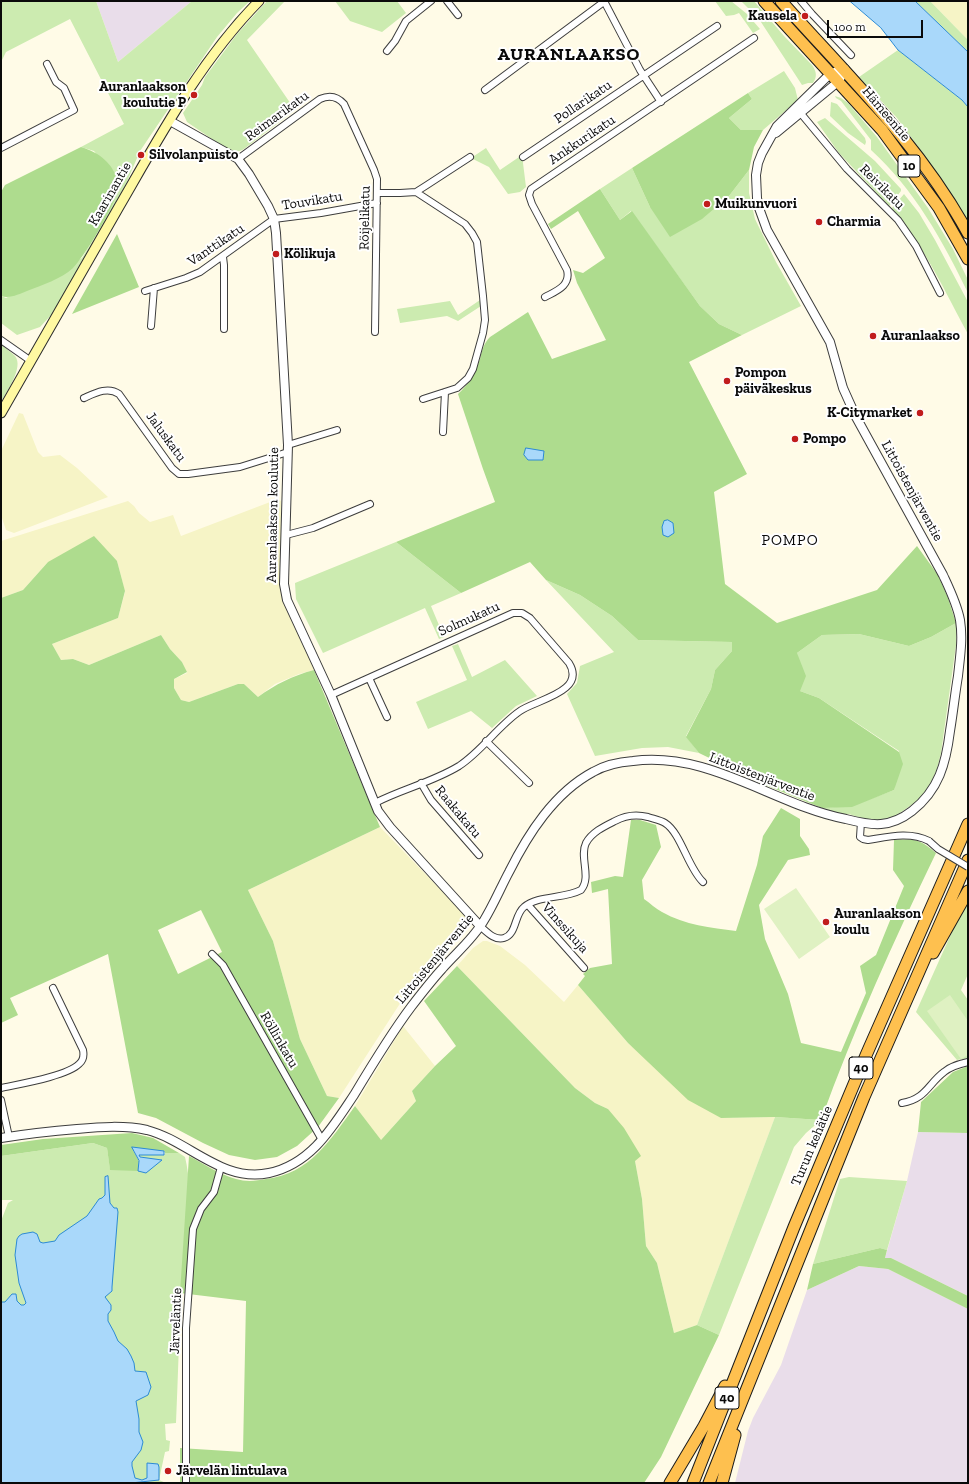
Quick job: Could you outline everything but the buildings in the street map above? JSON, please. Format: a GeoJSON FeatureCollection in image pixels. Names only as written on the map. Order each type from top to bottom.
{"type":"FeatureCollection","features":[{"type":"Feature","properties":{"kind":"highway","name":"Hämeentie"},"geometry":{"type":"LineString","coordinates":[[764,1],[882,130],[939,208],[968,259]]}},
{"type":"Feature","properties":{"kind":"highway","name":"Hämeentie"},"geometry":{"type":"LineString","coordinates":[[781,1],[845,69],[913,149],[968,233]]}},
{"type":"Feature","properties":{"kind":"highway","name":"Turun kehätie"},"geometry":{"type":"LineString","coordinates":[[694,1483],[794,1227],[861,1068],[968,824]]}},
{"type":"Feature","properties":{"kind":"highway","name":"Turun kehätie"},"geometry":{"type":"LineString","coordinates":[[709,1483],[864,1097],[968,860]]}},
{"type":"Feature","properties":{"kind":"highway"},"geometry":{"type":"LineString","coordinates":[[906,1002],[968,891]]}},
{"type":"Feature","properties":{"kind":"highway"},"geometry":{"type":"LineString","coordinates":[[670,1483],[704,1426],[760,1314]]}},
{"type":"Feature","properties":{"kind":"highway"},"geometry":{"type":"LineString","coordinates":[[722,1483],[749,1384]]}},
{"type":"Feature","properties":{"kind":"main road","name":"Kaarinantie"},"geometry":{"type":"LineString","coordinates":[[1,413],[154,146],[201,73],[226,38],[259,1]]}},
{"type":"Feature","properties":{"kind":"street"},"geometry":{"type":"LineString","coordinates":[[387,51],[395,41],[406,21],[431,1]]}},
{"type":"Feature","properties":{"kind":"street"},"geometry":{"type":"LineString","coordinates":[[447,1],[458,15]]}},
{"type":"Feature","properties":{"kind":"street"},"geometry":{"type":"LineString","coordinates":[[485,90],[604,1],[643,76],[661,102]]}},
{"type":"Feature","properties":{"kind":"street"},"geometry":{"type":"LineString","coordinates":[[801,1],[851,55]]}},
{"type":"Feature","properties":{"kind":"street","name":"Pollarikatu"},"geometry":{"type":"LineString","coordinates":[[523,157],[717,26]]}},
{"type":"Feature","properties":{"kind":"street","name":"Ankkurikatu"},"geometry":{"type":"LineString","coordinates":[[545,297],[565,284],[568,280],[568,275],[567,270],[532,204],[529,195],[531,189],[754,38]]}},
{"type":"Feature","properties":{"kind":"street"},"geometry":{"type":"LineString","coordinates":[[1,148],[74,110],[64,88],[56,82],[47,64]]}},
{"type":"Feature","properties":{"kind":"street","name":"Littoistenjärventie"},"geometry":{"type":"LineString","coordinates":[[5,1138],[41,1132],[94,1128],[133,1128],[156,1133],[168,1138],[221,1167],[242,1174],[268,1174],[284,1169],[300,1160],[314,1149],[333,1127],[409,1009],[442,968],[466,944],[480,926],[499,893],[514,862],[537,824],[548,810],[571,788],[584,778],[603,767],[640,760],[665,760],[680,762],[727,776],[811,811],[861,822],[882,824],[897,820],[908,814],[928,797],[939,779],[947,754],[961,646],[960,621],[955,600],[943,574],[856,417],[842,388],[830,342],[767,230],[762,219],[757,198],[756,174],[762,153],[777,126],[798,110],[845,69]]}},
{"type":"Feature","properties":{"kind":"street","name":"Reimarikatu"},"geometry":{"type":"LineString","coordinates":[[238,160],[317,101],[324,97],[331,96]]}},
{"type":"Feature","properties":{"kind":"street","name":"Röijelikatu"},"geometry":{"type":"LineString","coordinates":[[331,96],[341,101],[348,111],[376,174],[375,332]]}},
{"type":"Feature","properties":{"kind":"street","name":"Reivikatu"},"geometry":{"type":"LineString","coordinates":[[798,110],[847,169],[898,220],[916,246],[940,293]]}},
{"type":"Feature","properties":{"kind":"street","name":"Auranlaakson koulutie"},"geometry":{"type":"LineString","coordinates":[[170,121],[238,160],[265,199],[274,219],[288,449],[285,595],[331,695],[378,811],[386,823],[480,926]]}},
{"type":"Feature","properties":{"kind":"street"},"geometry":{"type":"LineString","coordinates":[[377,193],[416,192],[470,157]]}},
{"type":"Feature","properties":{"kind":"street"},"geometry":{"type":"LineString","coordinates":[[416,192],[469,228],[477,242],[485,313],[483,333],[474,364],[468,378],[458,388],[423,399]]}},
{"type":"Feature","properties":{"kind":"street","name":"Touvikatu"},"geometry":{"type":"LineString","coordinates":[[274,219],[321,213],[377,203]]}},
{"type":"Feature","properties":{"kind":"street","name":"Vanttikatu"},"geometry":{"type":"LineString","coordinates":[[146,291],[192,276],[223,257],[274,219]]}},
{"type":"Feature","properties":{"kind":"street"},"geometry":{"type":"LineString","coordinates":[[223,257],[224,329]]}},
{"type":"Feature","properties":{"kind":"street"},"geometry":{"type":"LineString","coordinates":[[151,326],[154,288]]}},
{"type":"Feature","properties":{"kind":"street"},"geometry":{"type":"LineString","coordinates":[[1,340],[31,361]]}},
{"type":"Feature","properties":{"kind":"street","name":"Jaluskatu"},"geometry":{"type":"LineString","coordinates":[[84,398],[106,390],[113,390],[119,394],[172,468],[179,474],[240,466],[288,449]]}},
{"type":"Feature","properties":{"kind":"street"},"geometry":{"type":"LineString","coordinates":[[443,432],[445,392]]}},
{"type":"Feature","properties":{"kind":"street"},"geometry":{"type":"LineString","coordinates":[[288,449],[337,430]]}},
{"type":"Feature","properties":{"kind":"street"},"geometry":{"type":"LineString","coordinates":[[286,535],[313,528],[370,504]]}},
{"type":"Feature","properties":{"kind":"street","name":"Solmukatu"},"geometry":{"type":"LineString","coordinates":[[331,695],[516,612],[524,614],[530,618],[572,668],[572,678],[563,690],[549,698],[525,708],[518,713],[459,766],[374,802]]}},
{"type":"Feature","properties":{"kind":"street"},"geometry":{"type":"LineString","coordinates":[[369,678],[386,717]]}},
{"type":"Feature","properties":{"kind":"street"},"geometry":{"type":"LineString","coordinates":[[486,741],[529,783]]}},
{"type":"Feature","properties":{"kind":"street","name":"Raakakatu"},"geometry":{"type":"LineString","coordinates":[[421,783],[431,800],[479,855]]}},
{"type":"Feature","properties":{"kind":"street"},"geometry":{"type":"LineString","coordinates":[[480,926],[492,936],[499,939],[505,938],[511,933],[520,911],[528,905],[574,893],[580,890],[585,881],[584,855],[587,841],[602,828],[618,819],[631,815],[643,816],[661,821],[668,825],[674,832],[696,875],[703,882]]}},
{"type":"Feature","properties":{"kind":"street"},"geometry":{"type":"LineString","coordinates":[[861,822],[860,837],[862,839],[900,836],[919,837],[929,841],[938,849],[968,867]]}},
{"type":"Feature","properties":{"kind":"street","name":"Vinssikuja"},"geometry":{"type":"LineString","coordinates":[[528,905],[584,968]]}},
{"type":"Feature","properties":{"kind":"street","name":"Röllinkatu"},"geometry":{"type":"LineString","coordinates":[[212,954],[223,965],[322,1140]]}},
{"type":"Feature","properties":{"kind":"street"},"geometry":{"type":"LineString","coordinates":[[1,1088],[49,1077],[74,1068],[81,1062],[83,1050],[53,988]]}},
{"type":"Feature","properties":{"kind":"street"},"geometry":{"type":"LineString","coordinates":[[902,1103],[913,1102],[952,1067],[968,1062]]}},
{"type":"Feature","properties":{"kind":"street"},"geometry":{"type":"LineString","coordinates":[[1,1100],[5,1138]]}},
{"type":"Feature","properties":{"kind":"street","name":"Järveläntie"},"geometry":{"type":"LineString","coordinates":[[186,1483],[186,1328],[193,1230],[201,1209],[214,1192],[221,1167]]}},
{"type":"Feature","properties":{"kind":"shaded area"},"geometry":{"type":"Polygon","coordinates":[[[96,1],[192,1],[118,62],[96,1]]]}},
{"type":"Feature","properties":{"kind":"shaded area"},"geometry":{"type":"Polygon","coordinates":[[[930,1],[968,1],[968,40],[930,1]]]}},
{"type":"Feature","properties":{"kind":"shaded area"},"geometry":{"type":"Polygon","coordinates":[[[19,413],[23,414],[38,452],[43,457],[60,455],[77,468],[108,497],[14,533],[6,530],[1,515],[1,451],[19,413]]]}},
{"type":"Feature","properties":{"kind":"shaded area"},"geometry":{"type":"Polygon","coordinates":[[[278,499],[281,501],[281,592],[314,670],[299,674],[275,684],[258,697],[244,684],[238,684],[189,702],[181,700],[174,688],[174,679],[187,673],[182,662],[170,649],[161,635],[89,665],[73,659],[61,660],[52,644],[118,618],[125,592],[117,561],[48,562],[23,590],[1,598],[1,541],[128,501],[150,522],[173,515],[181,536],[278,499]]]}},
{"type":"Feature","properties":{"kind":"shaded area"},"geometry":{"type":"Polygon","coordinates":[[[380,827],[468,918],[451,946],[421,978],[399,1005],[339,1098],[327,1096],[300,1039],[273,941],[248,890],[380,827]]]}},
{"type":"Feature","properties":{"kind":"shaded area"},"geometry":{"type":"Polygon","coordinates":[[[483,941],[500,946],[525,965],[564,1002],[578,985],[628,1043],[721,1118],[775,1117],[697,1325],[674,1333],[657,1263],[646,1246],[642,1199],[635,1161],[608,1109],[595,1103],[575,1088],[457,966],[473,948],[483,941]]]}},
{"type":"Feature","properties":{"kind":"shaded area"},"geometry":{"type":"Polygon","coordinates":[[[403,1026],[435,1066],[412,1091],[416,1101],[380,1141],[355,1106],[403,1026]]]}},
{"type":"Feature","properties":{"kind":"shaded area"},"geometry":{"type":"Polygon","coordinates":[[[918,1132],[968,1133],[968,1296],[891,1258],[885,1258],[907,1181],[918,1132]]]}},
{"type":"Feature","properties":{"kind":"shaded area"},"geometry":{"type":"Polygon","coordinates":[[[859,1266],[888,1269],[968,1309],[968,1483],[735,1483],[748,1431],[753,1418],[781,1365],[807,1290],[859,1266]]]}},
{"type":"Feature","properties":{"kind":"green space"},"geometry":{"type":"Polygon","coordinates":[[[1,1],[96,1],[118,62],[192,1],[250,1],[237,13],[217,37],[140,151],[126,184],[55,311],[40,327],[17,335],[1,323],[1,296],[6,298],[82,258],[100,229],[112,204],[119,184],[94,151],[81,147],[124,124],[70,19],[6,52],[1,62],[1,1]]]}},
{"type":"Feature","properties":{"kind":"green space"},"geometry":{"type":"Polygon","coordinates":[[[267,1],[285,1],[247,40],[295,110],[244,149],[233,152],[187,122],[183,113],[202,85],[205,77],[237,34],[267,1]]]}},
{"type":"Feature","properties":{"kind":"green space"},"geometry":{"type":"Polygon","coordinates":[[[335,1],[397,1],[406,13],[382,32],[350,21],[335,1]]]}},
{"type":"Feature","properties":{"kind":"green space"},"geometry":{"type":"Polygon","coordinates":[[[715,1],[731,1],[747,14],[760,29],[753,33],[739,13],[726,16],[715,1]]]}},
{"type":"Feature","properties":{"kind":"green space"},"geometry":{"type":"Polygon","coordinates":[[[741,1],[754,1],[784,36],[812,65],[816,74],[813,83],[802,85],[759,19],[741,1]]]}},
{"type":"Feature","properties":{"kind":"green space"},"geometry":{"type":"Polygon","coordinates":[[[915,1],[930,1],[968,40],[968,52],[915,1]]]}},
{"type":"Feature","properties":{"kind":"green space"},"geometry":{"type":"Polygon","coordinates":[[[898,50],[962,100],[968,107],[968,221],[929,162],[897,118],[859,77],[898,50]]]}},
{"type":"Feature","properties":{"kind":"green space"},"geometry":{"type":"Polygon","coordinates":[[[784,71],[795,88],[798,100],[763,130],[741,130],[729,118],[752,99],[748,93],[784,71]]]}},
{"type":"Feature","properties":{"kind":"green space"},"geometry":{"type":"Polygon","coordinates":[[[748,93],[752,99],[729,118],[741,130],[763,130],[754,147],[749,170],[729,196],[702,219],[670,237],[650,207],[632,168],[748,93]]]}},
{"type":"Feature","properties":{"kind":"green space"},"geometry":{"type":"Polygon","coordinates":[[[835,96],[848,103],[877,137],[928,208],[953,249],[968,280],[968,293],[938,235],[914,199],[901,181],[871,150],[871,140],[841,101],[835,96]]]}},
{"type":"Feature","properties":{"kind":"green space"},"geometry":{"type":"Polygon","coordinates":[[[831,102],[837,104],[865,138],[865,145],[848,133],[830,116],[831,102]]]}},
{"type":"Feature","properties":{"kind":"green space"},"geometry":{"type":"Polygon","coordinates":[[[825,118],[875,161],[901,189],[889,206],[839,153],[817,122],[825,118]]]}},
{"type":"Feature","properties":{"kind":"green space"},"geometry":{"type":"Polygon","coordinates":[[[81,147],[99,155],[104,159],[113,170],[118,183],[114,201],[101,227],[79,262],[68,272],[18,295],[11,297],[1,296],[1,192],[5,185],[81,147]]]}},
{"type":"Feature","properties":{"kind":"green space"},"geometry":{"type":"Polygon","coordinates":[[[486,148],[500,170],[522,155],[526,187],[520,192],[508,194],[489,167],[471,158],[486,148]]]}},
{"type":"Feature","properties":{"kind":"green space"},"geometry":{"type":"Polygon","coordinates":[[[632,168],[650,207],[729,196],[749,170],[749,193],[755,219],[776,262],[801,306],[742,335],[719,324],[700,306],[631,211],[620,220],[600,189],[632,168]]]}},
{"type":"Feature","properties":{"kind":"green space"},"geometry":{"type":"Polygon","coordinates":[[[600,189],[620,220],[632,211],[700,306],[719,324],[742,335],[689,362],[747,474],[714,492],[725,584],[777,623],[877,590],[917,546],[938,575],[948,598],[956,623],[931,637],[909,646],[859,634],[822,635],[797,653],[806,676],[800,691],[819,698],[899,752],[903,764],[894,790],[852,807],[822,808],[763,784],[699,753],[686,737],[711,689],[715,670],[732,651],[732,642],[638,640],[612,616],[580,595],[546,580],[530,562],[461,593],[396,542],[495,502],[458,394],[474,374],[486,342],[490,337],[528,312],[552,359],[606,340],[577,283],[573,270],[583,273],[605,258],[578,211],[551,229],[548,224],[600,189]]]}},
{"type":"Feature","properties":{"kind":"green space"},"geometry":{"type":"Polygon","coordinates":[[[904,194],[919,213],[935,240],[968,302],[968,334],[915,238],[892,208],[904,194]]]}},
{"type":"Feature","properties":{"kind":"green space"},"geometry":{"type":"Polygon","coordinates":[[[117,234],[139,287],[72,314],[117,234]]]}},
{"type":"Feature","properties":{"kind":"green space"},"geometry":{"type":"Polygon","coordinates":[[[480,300],[481,306],[458,321],[447,316],[400,323],[397,309],[450,301],[458,315],[480,300]]]}},
{"type":"Feature","properties":{"kind":"green space"},"geometry":{"type":"Polygon","coordinates":[[[1,344],[15,356],[17,366],[14,379],[1,402],[2,366],[1,344]]]}},
{"type":"Feature","properties":{"kind":"green space"},"geometry":{"type":"Polygon","coordinates":[[[94,536],[117,561],[125,591],[118,618],[52,644],[61,660],[73,659],[89,665],[161,635],[170,649],[182,662],[187,672],[174,679],[174,688],[181,700],[189,702],[238,684],[244,684],[258,697],[284,681],[314,670],[380,827],[248,890],[273,941],[300,1039],[327,1096],[339,1098],[318,1127],[297,1146],[277,1157],[255,1160],[229,1155],[156,1118],[138,1113],[108,954],[10,998],[18,1015],[1,1023],[1,598],[23,590],[48,562],[94,536]],[[201,910],[158,930],[178,974],[222,952],[201,910]]]}},
{"type":"Feature","properties":{"kind":"green space"},"geometry":{"type":"Polygon","coordinates":[[[396,542],[461,593],[431,606],[444,637],[439,639],[425,608],[323,653],[296,599],[295,583],[396,542]]]}},
{"type":"Feature","properties":{"kind":"green space"},"geometry":{"type":"Polygon","coordinates":[[[546,580],[580,595],[612,616],[638,640],[732,642],[732,651],[715,670],[711,689],[686,736],[699,753],[668,747],[642,748],[595,756],[567,694],[577,683],[580,666],[614,652],[546,580]]]}},
{"type":"Feature","properties":{"kind":"green space"},"geometry":{"type":"Polygon","coordinates":[[[956,623],[956,645],[941,753],[937,769],[930,785],[920,799],[894,817],[878,821],[864,819],[849,814],[842,816],[822,808],[852,806],[894,790],[899,751],[819,698],[800,691],[797,653],[822,635],[859,634],[909,646],[931,637],[956,623]]]}},
{"type":"Feature","properties":{"kind":"green space"},"geometry":{"type":"Polygon","coordinates":[[[458,644],[472,677],[505,660],[537,696],[516,706],[492,728],[471,711],[428,729],[416,702],[467,680],[452,646],[458,644]]]}},
{"type":"Feature","properties":{"kind":"green space"},"geometry":{"type":"Polygon","coordinates":[[[781,808],[800,819],[800,836],[809,849],[810,855],[788,860],[759,905],[765,939],[788,994],[801,1043],[841,1052],[866,993],[860,966],[876,955],[904,886],[893,870],[894,840],[912,840],[921,842],[936,853],[875,985],[821,1120],[775,1117],[721,1118],[688,1100],[628,1043],[578,985],[585,976],[583,974],[590,968],[612,964],[608,889],[592,893],[591,882],[615,876],[623,877],[631,820],[640,820],[656,825],[661,847],[642,880],[644,899],[660,911],[680,920],[708,927],[736,931],[757,865],[763,836],[781,808]]]}},
{"type":"Feature","properties":{"kind":"green space"},"geometry":{"type":"Polygon","coordinates":[[[796,888],[830,937],[799,959],[764,909],[796,888]]]}},
{"type":"Feature","properties":{"kind":"green space"},"geometry":{"type":"Polygon","coordinates":[[[968,900],[968,974],[961,990],[968,1000],[968,1058],[957,1060],[916,1012],[968,900]]]}},
{"type":"Feature","properties":{"kind":"green space"},"geometry":{"type":"Polygon","coordinates":[[[457,966],[575,1088],[595,1103],[608,1109],[624,1128],[641,1156],[635,1161],[642,1199],[646,1246],[657,1263],[674,1333],[697,1325],[719,1335],[661,1457],[644,1483],[180,1483],[180,1448],[243,1452],[246,1301],[180,1293],[189,1156],[218,1172],[240,1180],[255,1181],[281,1176],[295,1170],[318,1153],[337,1131],[355,1106],[381,1140],[416,1101],[412,1091],[456,1046],[424,1001],[457,966]]]}},
{"type":"Feature","properties":{"kind":"green space"},"geometry":{"type":"Polygon","coordinates":[[[950,995],[968,1021],[968,1055],[961,1059],[927,1011],[950,995]]]}},
{"type":"Feature","properties":{"kind":"green space"},"geometry":{"type":"Polygon","coordinates":[[[968,1066],[968,1133],[918,1132],[921,1102],[953,1072],[968,1066]]]}},
{"type":"Feature","properties":{"kind":"green space"},"geometry":{"type":"Polygon","coordinates":[[[775,1117],[821,1120],[806,1133],[794,1147],[719,1335],[697,1325],[775,1117]]]}},
{"type":"Feature","properties":{"kind":"green space"},"geometry":{"type":"Polygon","coordinates":[[[132,1133],[153,1138],[179,1153],[133,1150],[139,1161],[138,1171],[110,1170],[107,1148],[93,1143],[1,1156],[1,1145],[43,1139],[132,1133]]]}},
{"type":"Feature","properties":{"kind":"green space"},"geometry":{"type":"Polygon","coordinates":[[[93,1143],[107,1148],[110,1169],[155,1160],[140,1157],[139,1155],[164,1155],[165,1153],[179,1153],[185,1157],[188,1173],[189,1205],[182,1285],[176,1423],[165,1424],[166,1440],[170,1441],[169,1451],[165,1452],[159,1480],[166,1483],[1,1483],[1,1221],[8,1203],[13,1200],[1,1200],[1,1156],[93,1143]]]}},
{"type":"Feature","properties":{"kind":"green space"},"geometry":{"type":"Polygon","coordinates":[[[849,1177],[907,1181],[887,1250],[880,1248],[813,1264],[840,1179],[849,1177]]]}},
{"type":"Feature","properties":{"kind":"green space"},"geometry":{"type":"Polygon","coordinates":[[[880,1248],[887,1250],[885,1258],[891,1258],[968,1296],[968,1309],[888,1269],[859,1266],[807,1290],[813,1264],[880,1248]]]}},
{"type":"Feature","properties":{"kind":"water"},"geometry":{"type":"Polygon","coordinates":[[[850,1],[915,1],[968,52],[968,107],[962,100],[898,50],[881,28],[850,1]]]}},
{"type":"Feature","properties":{"kind":"water"},"geometry":{"type":"Polygon","coordinates":[[[526,448],[544,451],[543,460],[528,460],[524,455],[526,448]]]}},
{"type":"Feature","properties":{"kind":"water"},"geometry":{"type":"Polygon","coordinates":[[[668,520],[673,523],[674,533],[668,537],[663,535],[662,527],[664,521],[668,520]]]}},
{"type":"Feature","properties":{"kind":"water"},"geometry":{"type":"Polygon","coordinates":[[[132,1147],[164,1151],[164,1155],[139,1155],[140,1157],[162,1160],[146,1173],[138,1171],[139,1161],[132,1147]]]}},
{"type":"Feature","properties":{"kind":"water"},"geometry":{"type":"Polygon","coordinates":[[[108,1176],[110,1203],[114,1208],[117,1208],[118,1212],[112,1291],[105,1297],[111,1305],[111,1310],[108,1314],[108,1321],[118,1341],[127,1349],[131,1356],[135,1371],[146,1372],[151,1387],[148,1395],[136,1401],[139,1419],[139,1432],[143,1442],[141,1450],[132,1462],[132,1466],[135,1478],[142,1480],[147,1478],[147,1463],[158,1464],[159,1480],[131,1483],[1,1483],[1,1302],[5,1302],[12,1294],[16,1294],[17,1301],[21,1305],[26,1303],[19,1283],[15,1255],[17,1239],[22,1234],[33,1232],[37,1234],[40,1242],[55,1241],[59,1235],[87,1216],[99,1199],[105,1195],[105,1177],[108,1176]]]}},
{"type":"Feature","properties":{"kind":"place","name":"Kausela"},"geometry":{"type":"Point","coordinates":[805,16]}},
{"type":"Feature","properties":{"kind":"place","name":"Auranlaakson koulutie P"},"geometry":{"type":"Point","coordinates":[194,95]}},
{"type":"Feature","properties":{"kind":"place","name":"Silvolanpuisto"},"geometry":{"type":"Point","coordinates":[141,155]}},
{"type":"Feature","properties":{"kind":"place","name":"Muikunvuori"},"geometry":{"type":"Point","coordinates":[707,204]}},
{"type":"Feature","properties":{"kind":"place","name":"Charmia"},"geometry":{"type":"Point","coordinates":[819,222]}},
{"type":"Feature","properties":{"kind":"place","name":"Kölikuja"},"geometry":{"type":"Point","coordinates":[276,254]}},
{"type":"Feature","properties":{"kind":"place","name":"Auranlaakso"},"geometry":{"type":"Point","coordinates":[873,336]}},
{"type":"Feature","properties":{"kind":"place","name":"Pompon päiväkeskus"},"geometry":{"type":"Point","coordinates":[727,381]}},
{"type":"Feature","properties":{"kind":"place","name":"K-Citymarket"},"geometry":{"type":"Point","coordinates":[920,413]}},
{"type":"Feature","properties":{"kind":"place","name":"Pompo"},"geometry":{"type":"Point","coordinates":[795,439]}},
{"type":"Feature","properties":{"kind":"place","name":"Auranlaakson koulu"},"geometry":{"type":"Point","coordinates":[826,922]}},
{"type":"Feature","properties":{"kind":"place","name":"Järvelän lintulava"},"geometry":{"type":"Point","coordinates":[168,1471]}},
{"type":"Feature","properties":{"kind":"district","name":"AURANLAAKSO"},"geometry":{"type":"Point","coordinates":[569,55]}},
{"type":"Feature","properties":{"kind":"district","name":"POMPO"},"geometry":{"type":"Point","coordinates":[790,541]}}]}
